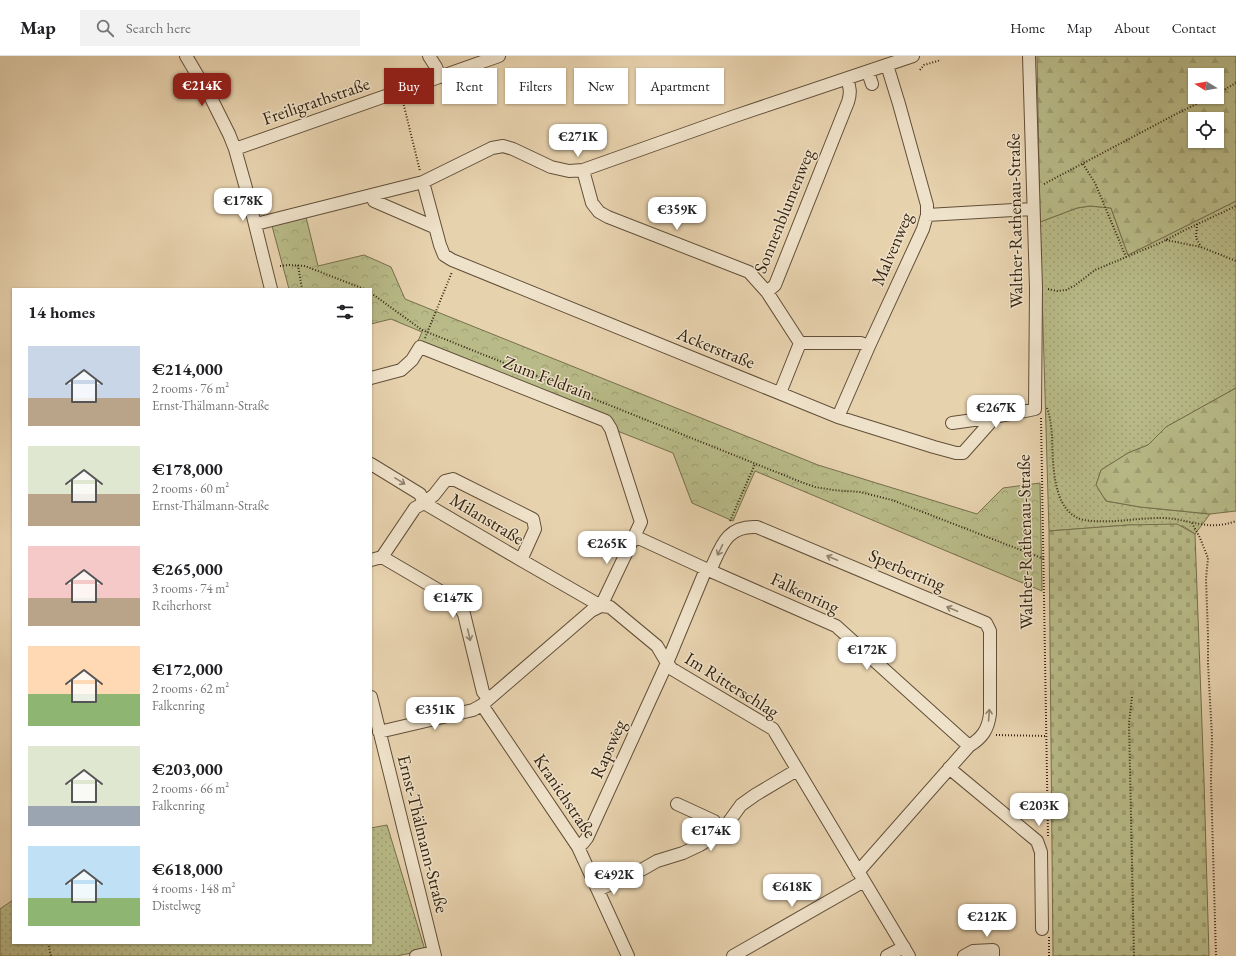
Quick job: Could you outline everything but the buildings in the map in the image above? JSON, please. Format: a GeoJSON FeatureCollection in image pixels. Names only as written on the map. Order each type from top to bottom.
{"type":"FeatureCollection","features":[{"type":"Feature","properties":{"kind":"street"},"geometry":{"type":"LineString","coordinates":[[186,56],[215,106],[235,149],[256,224],[271,288]]}},
{"type":"Feature","properties":{"kind":"street"},"geometry":{"type":"LineString","coordinates":[[429,56],[440,77]]}},
{"type":"Feature","properties":{"kind":"street","name":"Freiligrathstraße"},"geometry":{"type":"LineString","coordinates":[[434,79],[499,56]]}},
{"type":"Feature","properties":{"kind":"street"},"geometry":{"type":"LineString","coordinates":[[256,224],[423,182],[492,148],[503,146],[551,166],[569,171],[582,170],[735,116],[913,56]]}},
{"type":"Feature","properties":{"kind":"street","name":"Walther-Rathenau-Straße"},"geometry":{"type":"LineString","coordinates":[[1029,56],[1036,288],[1035,408]]}},
{"type":"Feature","properties":{"kind":"street","name":"Malvenweg"},"geometry":{"type":"LineString","coordinates":[[838,417],[923,229],[927,214],[927,204],[887,65]]}},
{"type":"Feature","properties":{"kind":"street"},"geometry":{"type":"LineString","coordinates":[[868,72],[872,84]]}},
{"type":"Feature","properties":{"kind":"street","name":"Sonnenblumenweg"},"geometry":{"type":"LineString","coordinates":[[800,343],[767,292],[775,285],[848,102],[850,88],[847,79]]}},
{"type":"Feature","properties":{"kind":"street","name":"Freiligrathstraße"},"geometry":{"type":"LineString","coordinates":[[235,149],[384,97]]}},
{"type":"Feature","properties":{"kind":"street"},"geometry":{"type":"LineString","coordinates":[[582,170],[592,203],[599,212],[608,217],[749,272],[767,292]]}},
{"type":"Feature","properties":{"kind":"street","name":"Ackerstraße"},"geometry":{"type":"LineString","coordinates":[[423,182],[434,227],[444,255],[456,262],[838,417],[934,447],[956,453],[963,453],[995,417]]}},
{"type":"Feature","properties":{"kind":"street"},"geometry":{"type":"LineString","coordinates":[[372,195],[374,201],[434,227]]}},
{"type":"Feature","properties":{"kind":"street"},"geometry":{"type":"LineString","coordinates":[[927,214],[1033,209]]}},
{"type":"Feature","properties":{"kind":"street"},"geometry":{"type":"LineString","coordinates":[[780,393],[800,343],[861,343],[869,346]]}},
{"type":"Feature","properties":{"kind":"street","name":"Zum Feldrain"},"geometry":{"type":"LineString","coordinates":[[372,378],[401,370],[412,360],[420,347],[606,421],[611,429],[641,522],[634,536]]}},
{"type":"Feature","properties":{"kind":"street"},"geometry":{"type":"LineString","coordinates":[[952,423],[995,417],[1035,408]]}},
{"type":"Feature","properties":{"kind":"street"},"geometry":{"type":"LineString","coordinates":[[372,465],[420,494],[424,503],[434,495],[445,481],[453,479],[533,519],[535,529],[521,560]]}},
{"type":"Feature","properties":{"kind":"street","name":"Milanstraße"},"geometry":{"type":"LineString","coordinates":[[376,559],[415,508],[424,503],[601,606]]}},
{"type":"Feature","properties":{"kind":"street","name":"Sperberring"},"geometry":{"type":"LineString","coordinates":[[708,570],[725,539],[736,530],[746,526],[757,527],[986,623],[990,631],[990,714],[988,725],[984,733]]}},
{"type":"Feature","properties":{"kind":"street"},"geometry":{"type":"LineString","coordinates":[[379,732],[472,710],[486,702],[591,612],[601,606],[634,536]]}},
{"type":"Feature","properties":{"kind":"street","name":"Falkenring"},"geometry":{"type":"LineString","coordinates":[[634,536],[836,626],[968,746]]}},
{"type":"Feature","properties":{"kind":"street","name":"Kranichstraße"},"geometry":{"type":"LineString","coordinates":[[376,559],[452,598],[459,605],[464,614],[486,702],[578,846],[628,956]]}},
{"type":"Feature","properties":{"kind":"street"},"geometry":{"type":"LineString","coordinates":[[666,663],[708,570]]}},
{"type":"Feature","properties":{"kind":"street","name":"Im Ritterschlag"},"geometry":{"type":"LineString","coordinates":[[601,606],[610,607],[657,646],[666,663],[672,669],[773,729],[907,951]]}},
{"type":"Feature","properties":{"kind":"street","name":"Rapsweg"},"geometry":{"type":"LineString","coordinates":[[578,846],[583,844],[588,838],[666,663]]}},
{"type":"Feature","properties":{"kind":"street","name":"Ernst-Thälmann-Straße"},"geometry":{"type":"LineString","coordinates":[[372,701],[435,954]]}},
{"type":"Feature","properties":{"kind":"street"},"geometry":{"type":"LineString","coordinates":[[733,956],[861,876],[949,768],[968,746],[984,733]]}},
{"type":"Feature","properties":{"kind":"street"},"geometry":{"type":"LineString","coordinates":[[949,768],[1037,841],[1041,852],[1046,932]]}},
{"type":"Feature","properties":{"kind":"street"},"geometry":{"type":"LineString","coordinates":[[598,890],[657,861],[691,850],[716,835],[725,827],[741,805],[797,770]]}},
{"type":"Feature","properties":{"kind":"street"},"geometry":{"type":"LineString","coordinates":[[677,804],[714,821],[721,830]]}},
{"type":"Feature","properties":{"kind":"street"},"geometry":{"type":"LineString","coordinates":[[964,956],[973,951],[993,950],[993,956]]}},
{"type":"Feature","properties":{"kind":"street"},"geometry":{"type":"LineString","coordinates":[[887,956],[907,951]]}},
{"type":"Feature","properties":{"kind":"street"},"geometry":{"type":"LineString","coordinates":[[416,956],[435,954]]}},
{"type":"Feature","properties":{"kind":"path"},"geometry":{"type":"LineString","coordinates":[[920,70],[924,65],[941,60]]}},
{"type":"Feature","properties":{"kind":"path"},"geometry":{"type":"LineString","coordinates":[[1224,90],[1236,84]]}},
{"type":"Feature","properties":{"kind":"path"},"geometry":{"type":"LineString","coordinates":[[403,104],[423,182]]}},
{"type":"Feature","properties":{"kind":"path"},"geometry":{"type":"LineString","coordinates":[[1033,190],[1197,104]]}},
{"type":"Feature","properties":{"kind":"path"},"geometry":{"type":"LineString","coordinates":[[1083,164],[1095,183],[1126,257]]}},
{"type":"Feature","properties":{"kind":"path"},"geometry":{"type":"LineString","coordinates":[[1036,288],[1057,291],[1066,290],[1095,270],[1166,240],[1236,206]]}},
{"type":"Feature","properties":{"kind":"path"},"geometry":{"type":"LineString","coordinates":[[1197,224],[1196,238],[1201,247]]}},
{"type":"Feature","properties":{"kind":"path"},"geometry":{"type":"LineString","coordinates":[[1166,240],[1201,247],[1236,261]]}},
{"type":"Feature","properties":{"kind":"path"},"geometry":{"type":"LineString","coordinates":[[424,340],[456,262]]}},
{"type":"Feature","properties":{"kind":"path"},"geometry":{"type":"LineString","coordinates":[[298,265],[302,288]]}},
{"type":"Feature","properties":{"kind":"path"},"geometry":{"type":"LineString","coordinates":[[280,266],[305,266],[361,288]]}},
{"type":"Feature","properties":{"kind":"path"},"geometry":{"type":"LineString","coordinates":[[372,294],[422,330],[755,464],[815,487],[860,492],[892,500],[1044,559]]}},
{"type":"Feature","properties":{"kind":"path"},"geometry":{"type":"LineString","coordinates":[[1035,391],[1041,396],[1047,408],[1050,420],[1052,460],[1055,480],[1060,497],[1069,512],[1075,516],[1083,520],[1107,521],[1162,518],[1211,526],[1236,521]]}},
{"type":"Feature","properties":{"kind":"path","name":"Walther-Rathenau-Straße"},"geometry":{"type":"LineString","coordinates":[[1035,408],[1041,415],[1048,837]]}},
{"type":"Feature","properties":{"kind":"path"},"geometry":{"type":"LineString","coordinates":[[733,514],[755,464]]}},
{"type":"Feature","properties":{"kind":"path"},"geometry":{"type":"LineString","coordinates":[[1192,523],[1208,558],[1206,579],[1208,664],[1212,737],[1211,780],[1216,956]]}},
{"type":"Feature","properties":{"kind":"path"},"geometry":{"type":"LineString","coordinates":[[1021,550],[1024,542]]}},
{"type":"Feature","properties":{"kind":"path"},"geometry":{"type":"LineString","coordinates":[[1132,697],[1129,723],[1134,956]]}},
{"type":"Feature","properties":{"kind":"path"},"geometry":{"type":"LineString","coordinates":[[610,733],[622,738]]}},
{"type":"Feature","properties":{"kind":"path"},"geometry":{"type":"LineString","coordinates":[[984,733],[1046,736]]}},
{"type":"Feature","properties":{"kind":"path"},"geometry":{"type":"LineString","coordinates":[[1046,932],[1049,956]]}},
{"type":"Feature","properties":{"kind":"path"},"geometry":{"type":"LineString","coordinates":[[48,944],[51,956]]}},
{"type":"Feature","properties":{"kind":"green space"},"geometry":{"type":"Polygon","coordinates":[[[1037,56],[1236,56],[1236,201],[1128,255],[1111,208],[1090,206],[1077,208],[1040,222],[1037,56]]]}},
{"type":"Feature","properties":{"kind":"green space"},"geometry":{"type":"Polygon","coordinates":[[[1236,201],[1236,388],[1166,427],[1148,445],[1128,453],[1101,470],[1096,485],[1106,501],[1140,507],[1210,514],[1195,534],[1183,526],[1128,525],[1049,531],[1040,222],[1077,208],[1090,206],[1111,208],[1128,255],[1236,201]]]}},
{"type":"Feature","properties":{"kind":"green space"},"geometry":{"type":"Polygon","coordinates":[[[306,217],[318,266],[364,255],[391,267],[405,299],[818,465],[977,514],[1003,488],[1040,483],[1042,591],[755,471],[733,521],[692,503],[673,453],[615,430],[609,418],[418,341],[422,332],[391,319],[372,324],[372,288],[289,288],[272,226],[306,217]]]}},
{"type":"Feature","properties":{"kind":"green space"},"geometry":{"type":"Polygon","coordinates":[[[1236,388],[1236,511],[1210,514],[1140,507],[1106,501],[1096,485],[1101,470],[1128,453],[1148,445],[1166,427],[1236,388]]]}},
{"type":"Feature","properties":{"kind":"green space"},"geometry":{"type":"Polygon","coordinates":[[[1177,524],[1195,534],[1209,956],[1053,956],[1049,531],[1128,525],[1177,524]]]}},
{"type":"Feature","properties":{"kind":"green space"},"geometry":{"type":"Polygon","coordinates":[[[387,825],[425,950],[397,956],[0,956],[0,909],[12,901],[12,944],[372,944],[372,828],[387,825]]]}}]}
